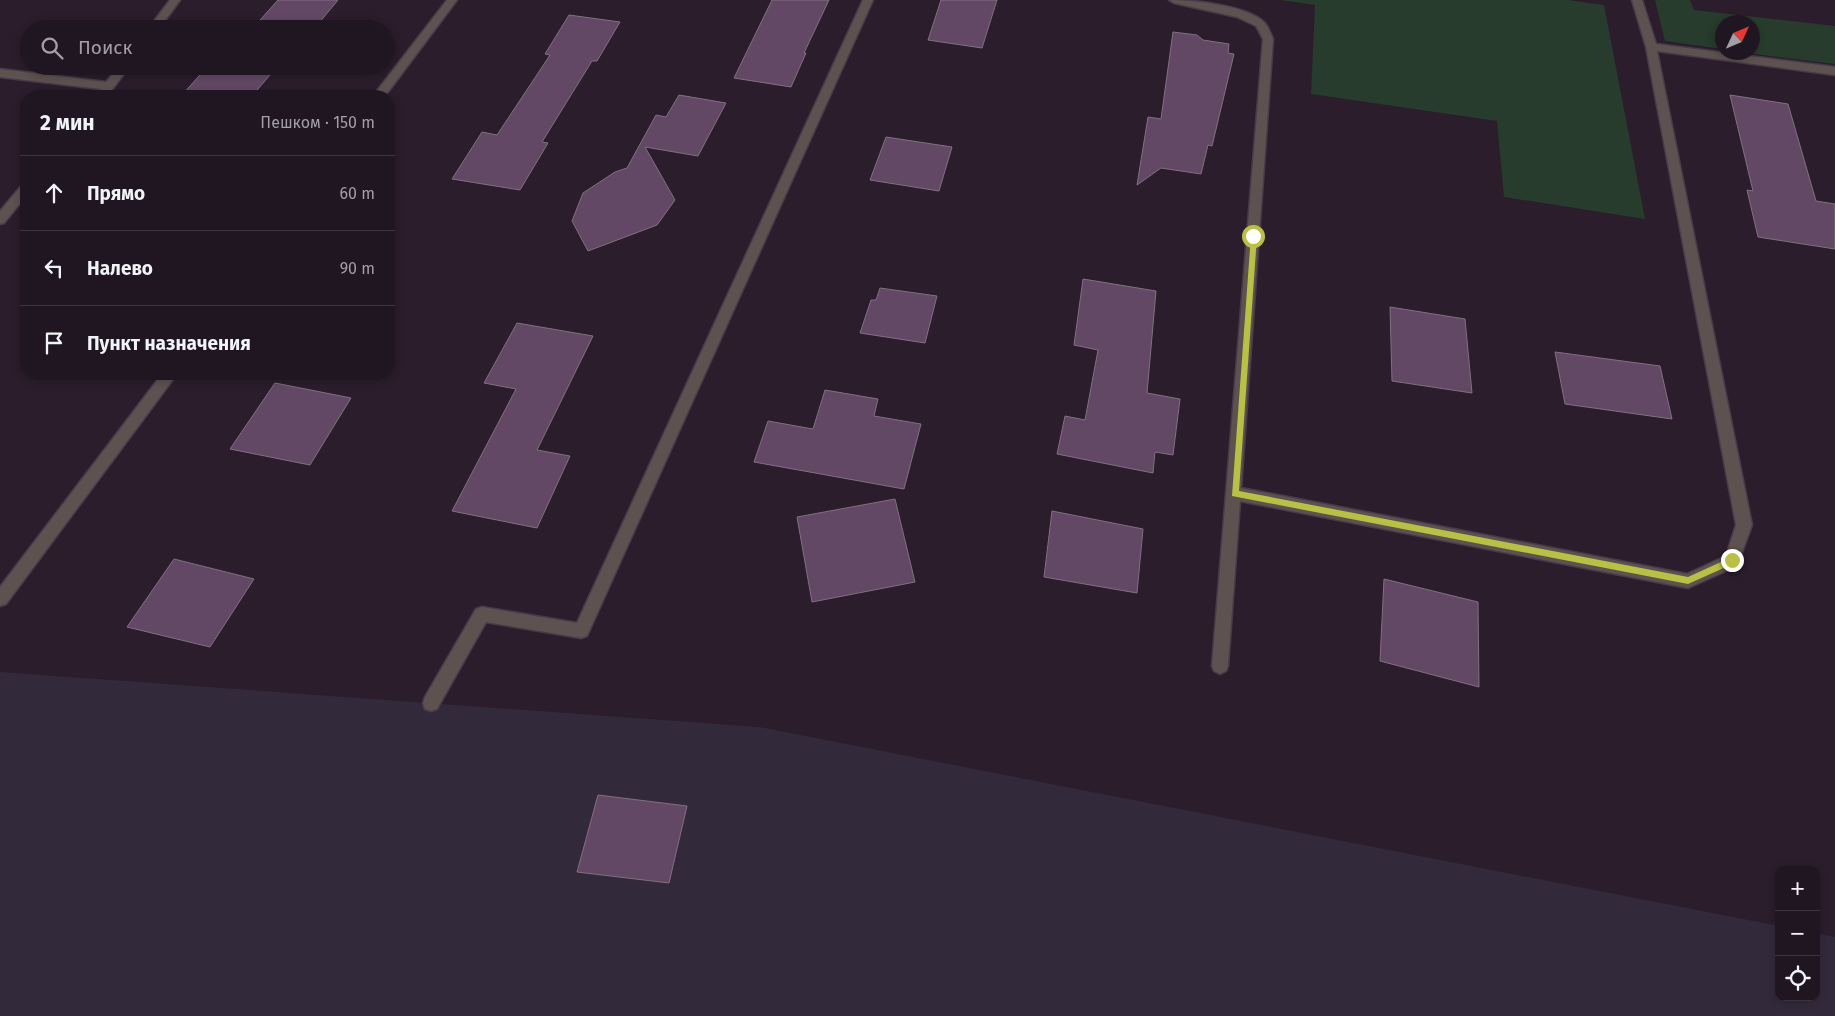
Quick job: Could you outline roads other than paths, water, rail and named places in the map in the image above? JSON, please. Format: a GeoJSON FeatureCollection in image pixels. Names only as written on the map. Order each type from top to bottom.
{"type":"FeatureCollection","features":[{"type":"Feature","properties":{"kind":"lane"},"geometry":{"type":"LineString","coordinates":[[160,20],[175,0]]}},
{"type":"Feature","properties":{"kind":"lane"},"geometry":{"type":"LineString","coordinates":[[384,90],[452,0]]}},
{"type":"Feature","properties":{"kind":"lane"},"geometry":{"type":"LineString","coordinates":[[431,703],[482,614],[581,631],[868,0]]}},
{"type":"Feature","properties":{"kind":"lane"},"geometry":{"type":"LineString","coordinates":[[1174,0],[1240,14],[1260,24],[1268,38],[1220,666]]}},
{"type":"Feature","properties":{"kind":"lane"},"geometry":{"type":"LineString","coordinates":[[1234,494],[1688,580],[1732,560],[1744,525],[1651,47],[1637,0]]}},
{"type":"Feature","properties":{"kind":"lane"},"geometry":{"type":"LineString","coordinates":[[1651,47],[1835,71]]}},
{"type":"Feature","properties":{"kind":"lane"},"geometry":{"type":"LineString","coordinates":[[0,73],[110,86]]}},
{"type":"Feature","properties":{"kind":"lane"},"geometry":{"type":"LineString","coordinates":[[106,90],[118,75]]}},
{"type":"Feature","properties":{"kind":"lane"},"geometry":{"type":"LineString","coordinates":[[0,220],[20,195]]}},
{"type":"Feature","properties":{"kind":"lane"},"geometry":{"type":"LineString","coordinates":[[0,599],[165,380]]}}]}
